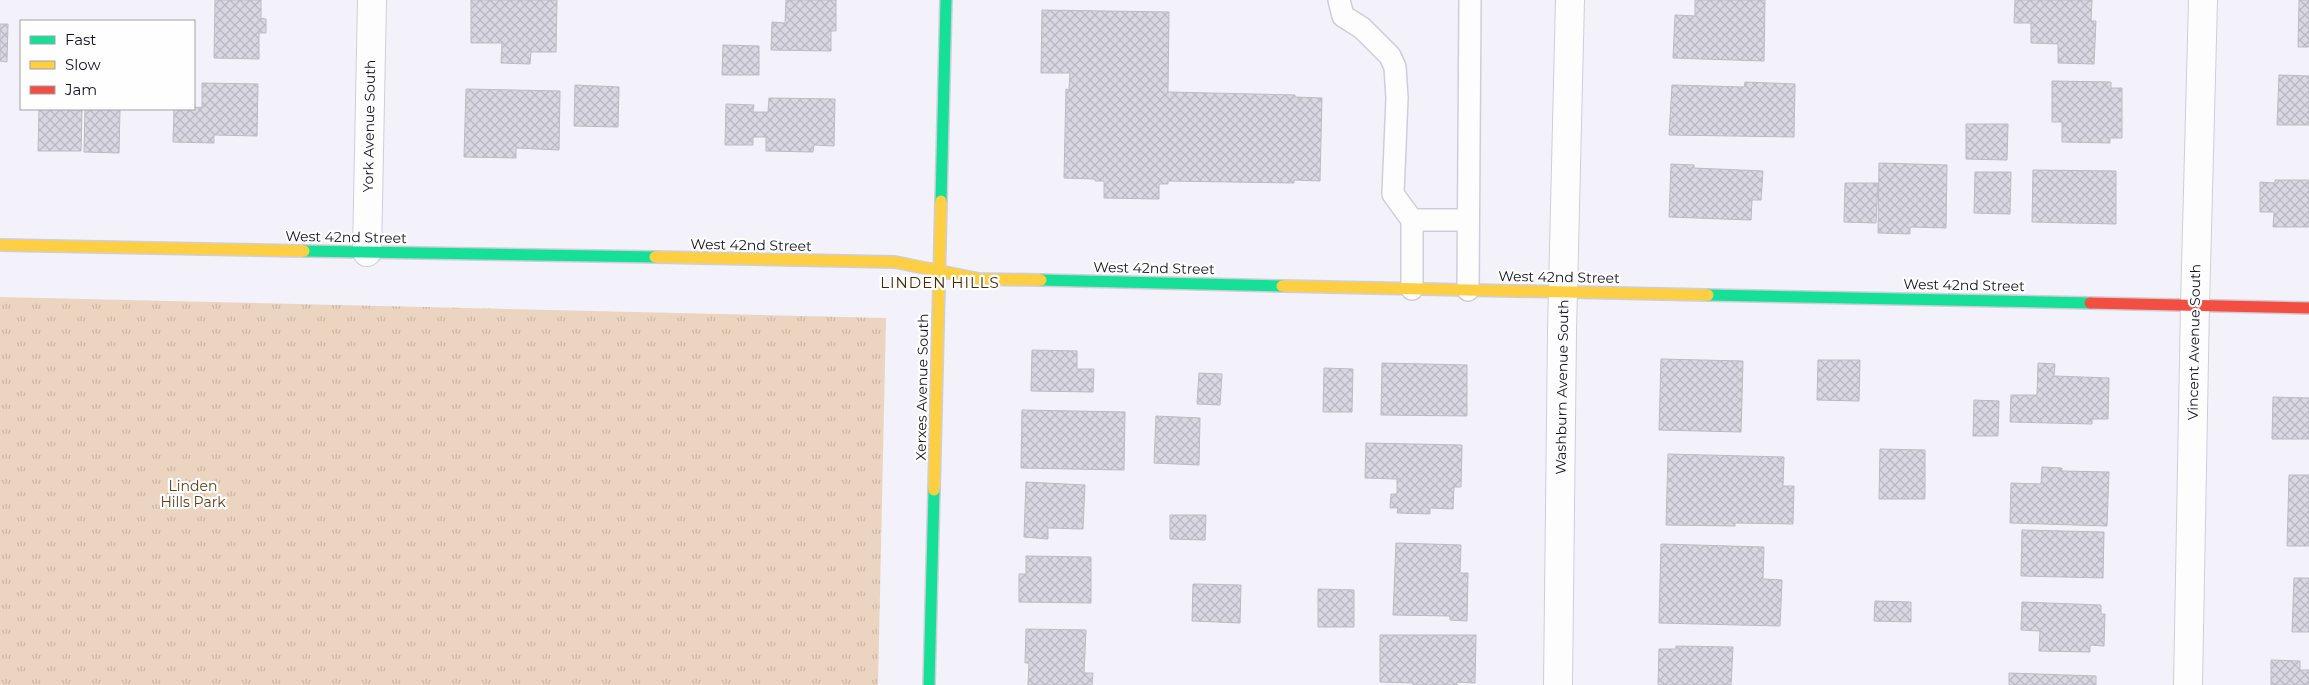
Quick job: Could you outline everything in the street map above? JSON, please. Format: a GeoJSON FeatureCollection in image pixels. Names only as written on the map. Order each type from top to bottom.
{"type":"FeatureCollection","features":[{"type":"Feature","properties":{"kind":"street","name":"York Avenue South"},"geometry":{"type":"LineString","coordinates":[[367,252],[372,0]]}},
{"type":"Feature","properties":{"kind":"street","name":"Xerxes Avenue South"},"geometry":{"type":"LineString","coordinates":[[929,685],[946,0]]}},
{"type":"Feature","properties":{"kind":"street","name":"Washburn Avenue South"},"geometry":{"type":"LineString","coordinates":[[1558,685],[1570,0]]}},
{"type":"Feature","properties":{"kind":"street","name":"Vincent Avenue South"},"geometry":{"type":"LineString","coordinates":[[2188,685],[2203,0]]}},
{"type":"Feature","properties":{"kind":"street","name":"West 42nd Street"},"geometry":{"type":"LineString","coordinates":[[0,245],[895,262],[979,279],[2309,308]]}},
{"type":"Feature","properties":{"kind":"lane"},"geometry":{"type":"LineString","coordinates":[[1339,0],[1343,16],[1362,28],[1390,56],[1395,67],[1397,98],[1393,194],[1412,220],[1412,289]]}},
{"type":"Feature","properties":{"kind":"lane"},"geometry":{"type":"LineString","coordinates":[[1468,290],[1470,0]]}},
{"type":"Feature","properties":{"kind":"lane"},"geometry":{"type":"LineString","coordinates":[[1412,220],[1468,220]]}},
{"type":"Feature","properties":{"kind":"green space","name":"Linden Hills Park"},"geometry":{"type":"Polygon","coordinates":[[[0,297],[886,318],[878,685],[0,685],[0,297]]]}},
{"type":"Feature","properties":{"kind":"building"},"geometry":{"type":"Polygon","coordinates":[[[215,0],[261,0],[261,18],[266,19],[266,33],[259,33],[259,59],[214,58],[215,0]]]}},
{"type":"Feature","properties":{"kind":"building"},"geometry":{"type":"Polygon","coordinates":[[[471,0],[557,0],[556,52],[531,52],[530,64],[501,63],[502,43],[471,43],[471,0]]]}},
{"type":"Feature","properties":{"kind":"building"},"geometry":{"type":"Polygon","coordinates":[[[786,0],[836,0],[836,31],[831,31],[831,51],[771,50],[772,22],[785,23],[786,0]]]}},
{"type":"Feature","properties":{"kind":"building"},"geometry":{"type":"Polygon","coordinates":[[[1695,0],[1765,0],[1764,61],[1673,58],[1675,15],[1695,16],[1695,0]]]}},
{"type":"Feature","properties":{"kind":"building"},"geometry":{"type":"Polygon","coordinates":[[[2015,0],[2092,0],[2091,21],[2096,21],[2094,64],[2058,63],[2058,44],[2031,43],[2031,23],[2014,23],[2015,0]]]}},
{"type":"Feature","properties":{"kind":"building"},"geometry":{"type":"Polygon","coordinates":[[[2299,0],[2309,0],[2309,47],[2298,47],[2299,0]]]}},
{"type":"Feature","properties":{"kind":"building"},"geometry":{"type":"Polygon","coordinates":[[[1042,10],[1169,12],[1168,92],[1295,95],[1295,97],[1322,98],[1320,181],[1294,180],[1294,183],[1168,181],[1168,184],[1159,184],[1159,199],[1104,198],[1104,181],[1064,178],[1066,89],[1069,90],[1070,73],[1041,73],[1042,10]]]}},
{"type":"Feature","properties":{"kind":"building"},"geometry":{"type":"Polygon","coordinates":[[[0,24],[8,24],[7,62],[0,61],[0,24]]]}},
{"type":"Feature","properties":{"kind":"building"},"geometry":{"type":"Polygon","coordinates":[[[723,45],[759,46],[759,75],[722,75],[723,45]]]}},
{"type":"Feature","properties":{"kind":"building"},"geometry":{"type":"Polygon","coordinates":[[[2279,75],[2309,76],[2309,125],[2277,125],[2279,75]]]}},
{"type":"Feature","properties":{"kind":"building"},"geometry":{"type":"Polygon","coordinates":[[[2052,81],[2111,82],[2111,88],[2122,88],[2122,138],[2110,138],[2110,143],[2062,142],[2062,122],[2052,122],[2052,81]]]}},
{"type":"Feature","properties":{"kind":"building"},"geometry":{"type":"Polygon","coordinates":[[[1745,82],[1795,84],[1794,137],[1669,135],[1672,85],[1744,87],[1745,82]]]}},
{"type":"Feature","properties":{"kind":"building"},"geometry":{"type":"Polygon","coordinates":[[[202,83],[258,84],[257,136],[214,135],[214,143],[173,142],[174,110],[195,110],[195,108],[202,107],[202,83]]]}},
{"type":"Feature","properties":{"kind":"building"},"geometry":{"type":"Polygon","coordinates":[[[575,85],[619,87],[618,127],[574,126],[575,85]]]}},
{"type":"Feature","properties":{"kind":"building"},"geometry":{"type":"Polygon","coordinates":[[[466,89],[560,91],[559,150],[516,148],[516,158],[464,157],[466,89]]]}},
{"type":"Feature","properties":{"kind":"building"},"geometry":{"type":"Polygon","coordinates":[[[769,98],[835,99],[834,146],[814,145],[813,152],[766,151],[766,137],[753,137],[753,145],[725,145],[726,104],[754,105],[753,112],[768,112],[769,98]]]}},
{"type":"Feature","properties":{"kind":"building"},"geometry":{"type":"Polygon","coordinates":[[[39,110],[82,110],[81,151],[38,151],[39,110]]]}},
{"type":"Feature","properties":{"kind":"building"},"geometry":{"type":"Polygon","coordinates":[[[85,110],[120,110],[119,153],[84,152],[85,110]]]}},
{"type":"Feature","properties":{"kind":"building"},"geometry":{"type":"Polygon","coordinates":[[[1966,124],[2008,124],[2007,160],[1966,159],[1966,124]]]}},
{"type":"Feature","properties":{"kind":"building"},"geometry":{"type":"Polygon","coordinates":[[[1879,163],[1947,165],[1946,228],[1910,227],[1910,234],[1878,233],[1879,163]]]}},
{"type":"Feature","properties":{"kind":"building"},"geometry":{"type":"Polygon","coordinates":[[[1671,164],[1694,165],[1694,168],[1763,171],[1761,200],[1752,200],[1751,220],[1669,217],[1671,164]]]}},
{"type":"Feature","properties":{"kind":"building"},"geometry":{"type":"Polygon","coordinates":[[[2033,170],[2116,171],[2116,224],[2032,222],[2033,170]]]}},
{"type":"Feature","properties":{"kind":"building"},"geometry":{"type":"Polygon","coordinates":[[[1975,172],[2011,172],[2010,214],[1974,213],[1975,172]]]}},
{"type":"Feature","properties":{"kind":"building"},"geometry":{"type":"Polygon","coordinates":[[[2275,180],[2309,180],[2309,227],[2273,227],[2274,212],[2260,212],[2260,182],[2275,183],[2275,180]]]}},
{"type":"Feature","properties":{"kind":"building"},"geometry":{"type":"Polygon","coordinates":[[[1845,183],[1878,183],[1876,223],[1844,222],[1845,183]]]}},
{"type":"Feature","properties":{"kind":"building"},"geometry":{"type":"Polygon","coordinates":[[[1032,350],[1077,351],[1077,369],[1094,369],[1093,392],[1031,391],[1032,350]]]}},
{"type":"Feature","properties":{"kind":"building"},"geometry":{"type":"Polygon","coordinates":[[[1661,359],[1743,361],[1741,432],[1659,430],[1661,359]]]}},
{"type":"Feature","properties":{"kind":"building"},"geometry":{"type":"Polygon","coordinates":[[[1818,360],[1860,360],[1859,401],[1817,400],[1818,360]]]}},
{"type":"Feature","properties":{"kind":"building"},"geometry":{"type":"Polygon","coordinates":[[[1382,363],[1467,365],[1467,416],[1381,415],[1382,363]]]}},
{"type":"Feature","properties":{"kind":"building"},"geometry":{"type":"Polygon","coordinates":[[[2038,363],[2055,364],[2054,376],[2109,378],[2108,419],[2092,419],[2092,424],[2010,422],[2011,395],[2037,395],[2038,363]]]}},
{"type":"Feature","properties":{"kind":"building"},"geometry":{"type":"Polygon","coordinates":[[[1324,368],[1353,369],[1352,412],[1323,412],[1324,368]]]}},
{"type":"Feature","properties":{"kind":"building"},"geometry":{"type":"Polygon","coordinates":[[[1199,373],[1222,374],[1220,405],[1197,404],[1199,373]]]}},
{"type":"Feature","properties":{"kind":"building"},"geometry":{"type":"Polygon","coordinates":[[[2273,397],[2309,398],[2309,439],[2272,439],[2273,397]]]}},
{"type":"Feature","properties":{"kind":"building"},"geometry":{"type":"Polygon","coordinates":[[[1974,400],[1999,401],[1998,436],[1973,436],[1974,400]]]}},
{"type":"Feature","properties":{"kind":"building"},"geometry":{"type":"Polygon","coordinates":[[[1022,410],[1125,412],[1124,470],[1021,468],[1022,410]]]}},
{"type":"Feature","properties":{"kind":"building"},"geometry":{"type":"Polygon","coordinates":[[[1156,416],[1200,418],[1199,465],[1154,463],[1156,416]]]}},
{"type":"Feature","properties":{"kind":"building"},"geometry":{"type":"Polygon","coordinates":[[[1366,443],[1462,445],[1461,487],[1454,487],[1453,509],[1430,508],[1430,514],[1397,513],[1398,508],[1390,508],[1391,494],[1397,494],[1397,479],[1365,478],[1366,443]]]}},
{"type":"Feature","properties":{"kind":"building"},"geometry":{"type":"Polygon","coordinates":[[[1880,449],[1925,450],[1925,499],[1879,499],[1880,449]]]}},
{"type":"Feature","properties":{"kind":"building"},"geometry":{"type":"Polygon","coordinates":[[[1668,454],[1784,457],[1783,486],[1794,486],[1793,524],[1735,523],[1735,526],[1666,525],[1668,454]]]}},
{"type":"Feature","properties":{"kind":"building"},"geometry":{"type":"Polygon","coordinates":[[[2042,467],[2062,468],[2062,471],[2109,472],[2107,526],[2010,523],[2011,483],[2041,484],[2042,467]]]}},
{"type":"Feature","properties":{"kind":"building"},"geometry":{"type":"Polygon","coordinates":[[[2289,475],[2309,475],[2309,546],[2287,546],[2289,475]]]}},
{"type":"Feature","properties":{"kind":"building"},"geometry":{"type":"Polygon","coordinates":[[[1026,482],[1085,485],[1083,529],[1048,528],[1048,539],[1024,537],[1026,482]]]}},
{"type":"Feature","properties":{"kind":"building"},"geometry":{"type":"Polygon","coordinates":[[[1170,515],[1206,515],[1205,540],[1170,539],[1170,515]]]}},
{"type":"Feature","properties":{"kind":"building"},"geometry":{"type":"Polygon","coordinates":[[[2022,530],[2104,532],[2103,578],[2021,576],[2022,530]]]}},
{"type":"Feature","properties":{"kind":"building"},"geometry":{"type":"Polygon","coordinates":[[[1396,543],[1461,545],[1460,573],[1468,573],[1467,621],[1450,620],[1450,616],[1393,615],[1396,543]]]}},
{"type":"Feature","properties":{"kind":"building"},"geometry":{"type":"Polygon","coordinates":[[[1661,544],[1764,547],[1763,579],[1782,580],[1780,626],[1659,623],[1661,544]]]}},
{"type":"Feature","properties":{"kind":"building"},"geometry":{"type":"Polygon","coordinates":[[[1026,556],[1091,557],[1091,603],[1019,602],[1019,574],[1026,574],[1026,556]]]}},
{"type":"Feature","properties":{"kind":"building"},"geometry":{"type":"Polygon","coordinates":[[[2294,578],[2309,578],[2309,632],[2292,632],[2294,578]]]}},
{"type":"Feature","properties":{"kind":"building"},"geometry":{"type":"Polygon","coordinates":[[[1193,584],[1241,585],[1240,623],[1192,621],[1193,584]]]}},
{"type":"Feature","properties":{"kind":"building"},"geometry":{"type":"Polygon","coordinates":[[[1318,589],[1354,590],[1354,627],[1318,627],[1318,589]]]}},
{"type":"Feature","properties":{"kind":"building"},"geometry":{"type":"Polygon","coordinates":[[[1875,601],[1911,602],[1911,622],[1874,621],[1875,601]]]}},
{"type":"Feature","properties":{"kind":"building"},"geometry":{"type":"Polygon","coordinates":[[[2022,602],[2101,605],[2101,614],[2105,614],[2104,646],[2090,645],[2090,652],[2039,651],[2040,631],[2021,630],[2022,602]]]}},
{"type":"Feature","properties":{"kind":"building"},"geometry":{"type":"Polygon","coordinates":[[[1026,629],[1086,630],[1084,673],[1093,673],[1092,685],[1028,685],[1029,663],[1025,663],[1026,629]]]}},
{"type":"Feature","properties":{"kind":"building"},"geometry":{"type":"Polygon","coordinates":[[[1380,635],[1476,635],[1475,683],[1457,682],[1457,685],[1413,685],[1413,683],[1380,682],[1380,635]]]}},
{"type":"Feature","properties":{"kind":"building"},"geometry":{"type":"Polygon","coordinates":[[[1676,646],[1733,647],[1731,685],[1658,685],[1659,649],[1676,649],[1676,646]]]}},
{"type":"Feature","properties":{"kind":"building"},"geometry":{"type":"Polygon","coordinates":[[[2271,660],[2300,661],[2300,670],[2309,670],[2309,685],[2271,685],[2271,660]]]}},
{"type":"Feature","properties":{"kind":"building"},"geometry":{"type":"Polygon","coordinates":[[[2009,673],[2096,676],[2096,685],[2009,685],[2009,673]]]}},
{"type":"Feature","properties":{"kind":"traffic: fast"},"geometry":{"type":"LineString","coordinates":[[941,201],[946,0]]}},
{"type":"Feature","properties":{"kind":"traffic: fast"},"geometry":{"type":"LineString","coordinates":[[304,251],[655,257]]}},
{"type":"Feature","properties":{"kind":"traffic: fast"},"geometry":{"type":"LineString","coordinates":[[1041,280],[1282,286]]}},
{"type":"Feature","properties":{"kind":"traffic: fast"},"geometry":{"type":"LineString","coordinates":[[1708,295],[2090,303]]}},
{"type":"Feature","properties":{"kind":"traffic: fast"},"geometry":{"type":"LineString","coordinates":[[929,685],[934,490]]}},
{"type":"Feature","properties":{"kind":"traffic: slow"},"geometry":{"type":"LineString","coordinates":[[934,490],[941,201]]}},
{"type":"Feature","properties":{"kind":"traffic: slow"},"geometry":{"type":"LineString","coordinates":[[0,245],[304,251]]}},
{"type":"Feature","properties":{"kind":"traffic: slow"},"geometry":{"type":"LineString","coordinates":[[655,257],[895,262],[979,279],[1041,280]]}},
{"type":"Feature","properties":{"kind":"traffic: slow"},"geometry":{"type":"LineString","coordinates":[[1282,286],[1708,295]]}},
{"type":"Feature","properties":{"kind":"traffic: jam"},"geometry":{"type":"LineString","coordinates":[[2090,303],[2309,308]]}},
{"type":"Feature","properties":{"kind":"district","name":"LINDEN HILLS"},"geometry":{"type":"Point","coordinates":[940,283]}}]}
